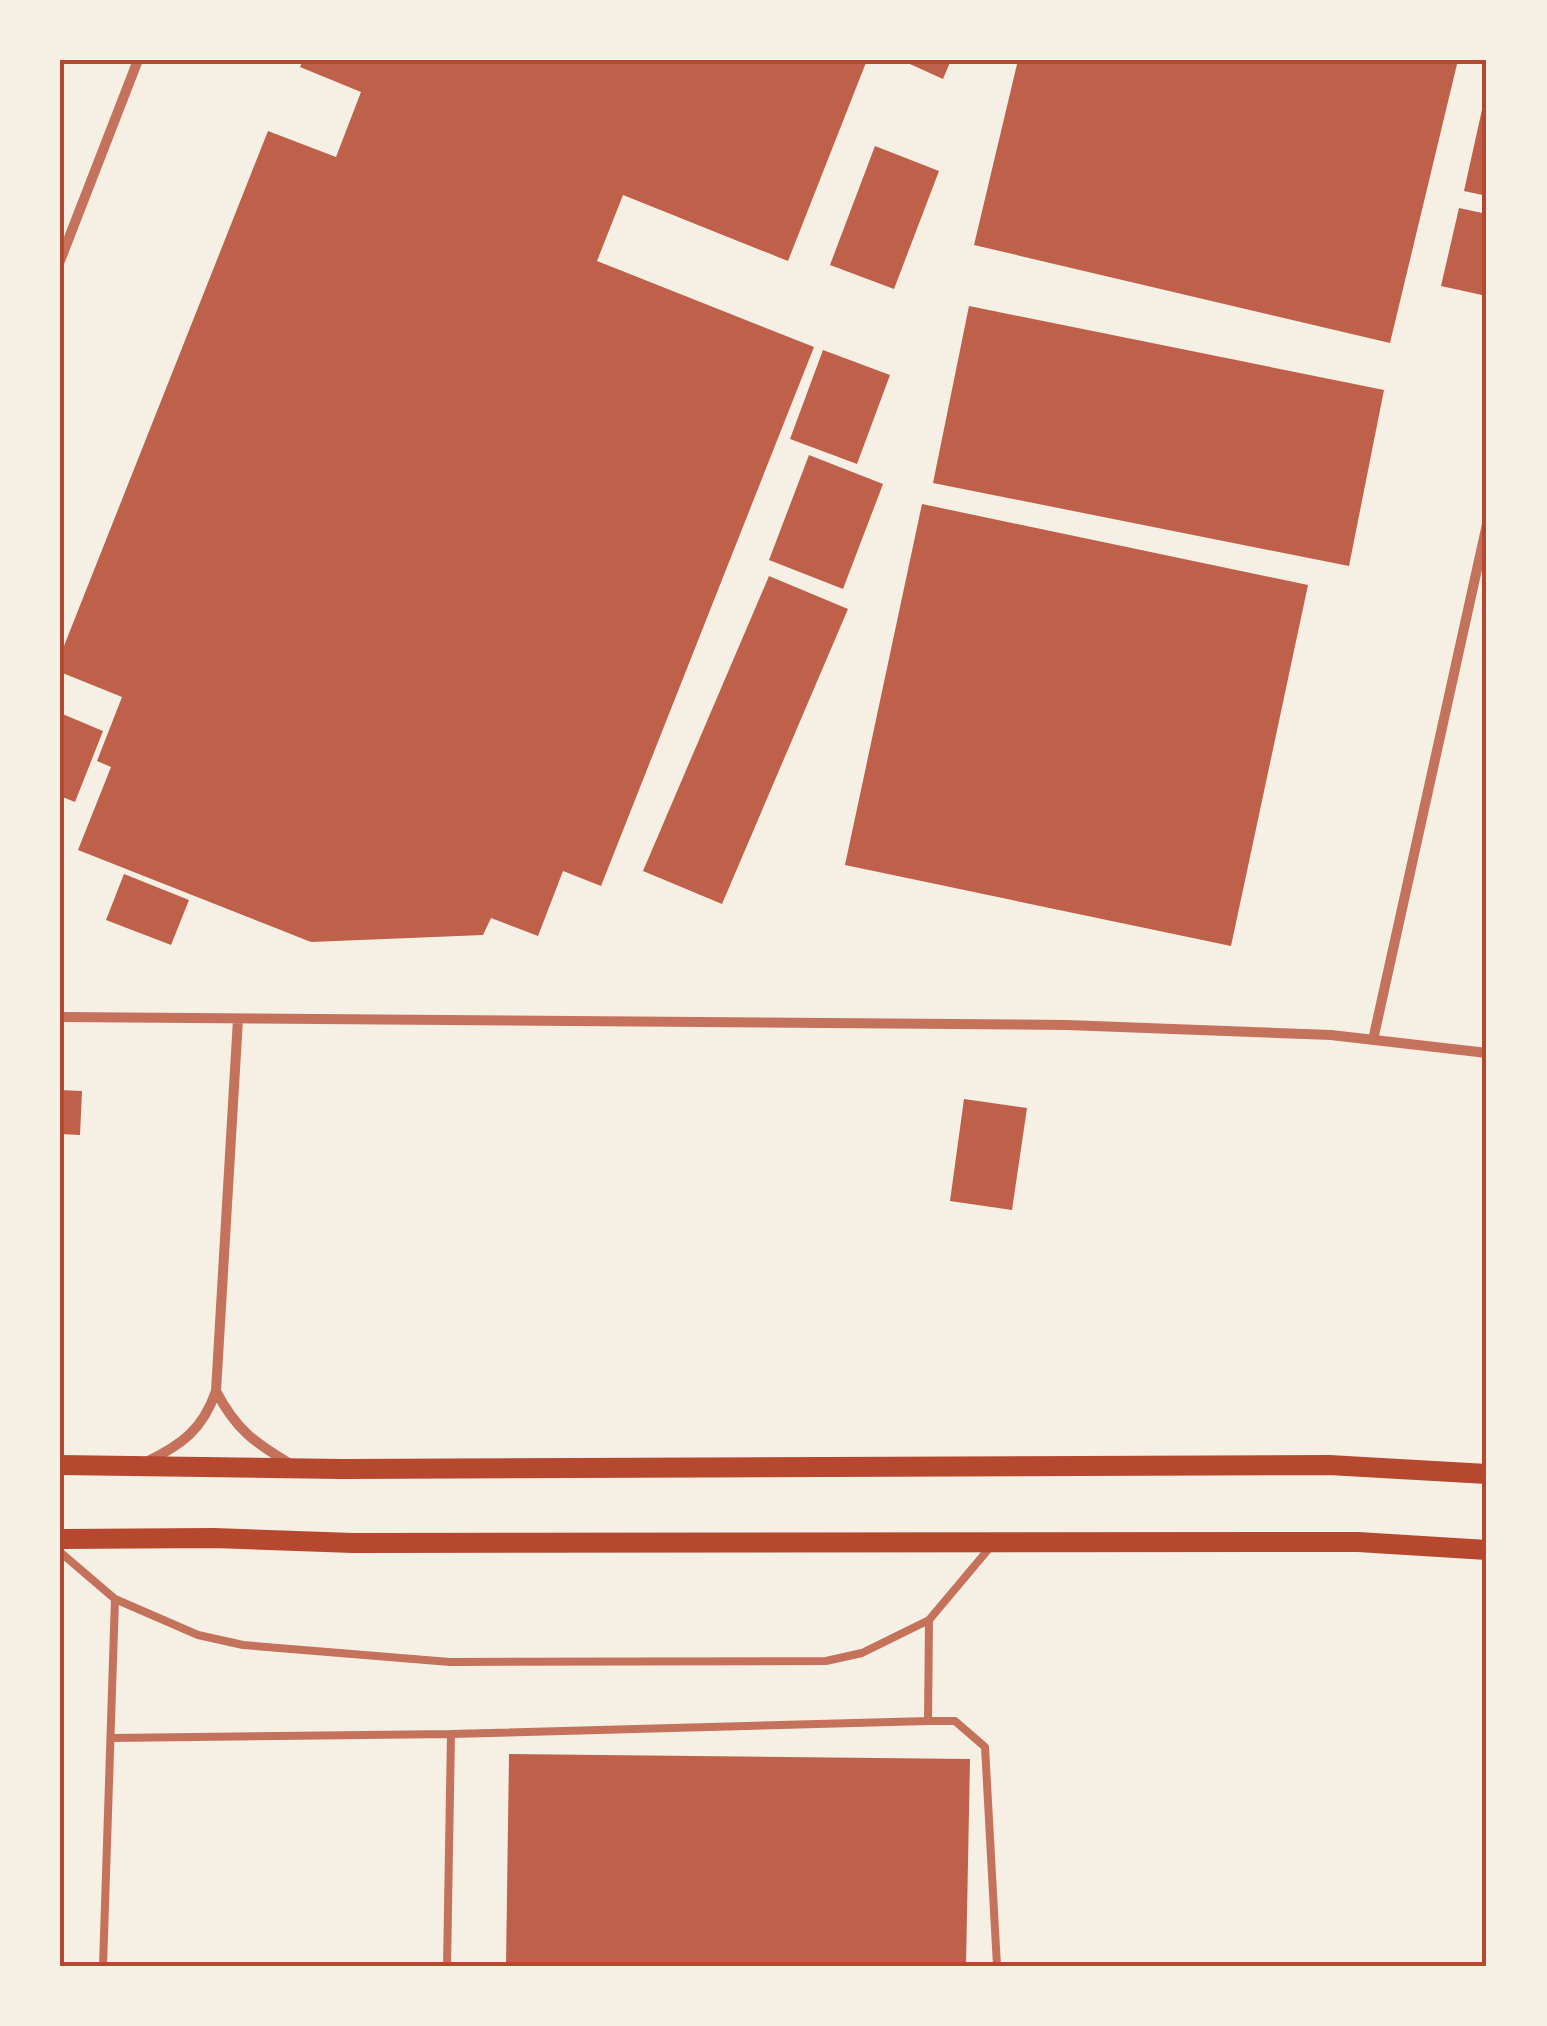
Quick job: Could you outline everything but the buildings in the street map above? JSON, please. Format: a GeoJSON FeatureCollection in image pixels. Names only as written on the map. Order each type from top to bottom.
{"type":"FeatureCollection","features":[{"type":"Feature","properties":{"kind":"main road"},"geometry":{"type":"LineString","coordinates":[[60,1465],[1330,1465],[1487,1474]]}},
{"type":"Feature","properties":{"kind":"main road"},"geometry":{"type":"LineString","coordinates":[[60,1539],[214,1538],[373,1544],[1358,1542],[1487,1550]]}},
{"type":"Feature","properties":{"kind":"street"},"geometry":{"type":"LineString","coordinates":[[60,260],[138,60]]}},
{"type":"Feature","properties":{"kind":"street"},"geometry":{"type":"LineString","coordinates":[[1373,1040],[1487,524]]}},
{"type":"Feature","properties":{"kind":"street"},"geometry":{"type":"LineString","coordinates":[[60,1018],[1067,1026],[1332,1035],[1487,1053]]}},
{"type":"Feature","properties":{"kind":"street"},"geometry":{"type":"LineString","coordinates":[[141,1465],[171,1450],[200,1426],[216,1390],[238,1018]]}},
{"type":"Feature","properties":{"kind":"street"},"geometry":{"type":"LineString","coordinates":[[216,1390],[236,1425],[250,1439],[299,1468]]}},
{"type":"Feature","properties":{"kind":"lane"},"geometry":{"type":"LineString","coordinates":[[60,1552],[115,1599],[171,1625],[243,1645],[450,1662],[826,1661],[862,1652],[928,1620],[992,1545]]}},
{"type":"Feature","properties":{"kind":"lane"},"geometry":{"type":"LineString","coordinates":[[103,1966],[115,1599]]}},
{"type":"Feature","properties":{"kind":"lane"},"geometry":{"type":"LineString","coordinates":[[928,1620],[928,1721]]}},
{"type":"Feature","properties":{"kind":"lane"},"geometry":{"type":"LineString","coordinates":[[111,1738],[955,1721],[985,1747],[997,1966]]}},
{"type":"Feature","properties":{"kind":"lane"},"geometry":{"type":"LineString","coordinates":[[447,1966],[452,1734]]}}]}
